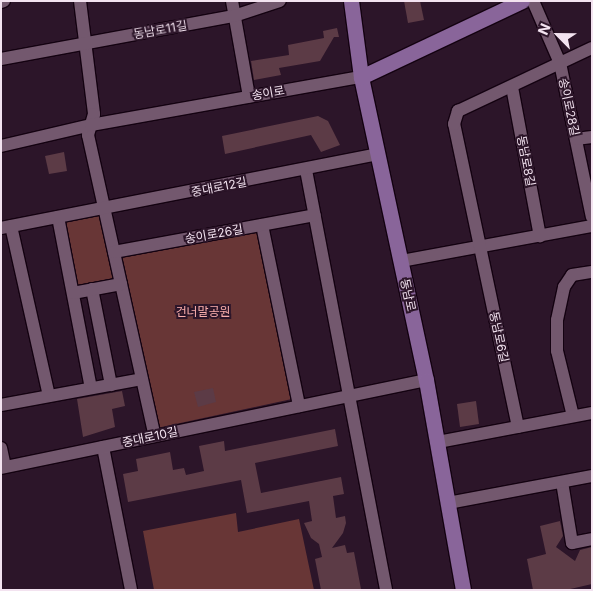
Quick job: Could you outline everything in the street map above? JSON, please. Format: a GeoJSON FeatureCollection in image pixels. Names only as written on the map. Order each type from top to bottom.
{"type":"FeatureCollection","features":[{"type":"Feature","properties":{"kind":"main road","name":"동남로"},"geometry":{"type":"LineString","coordinates":[[350,1],[361,77],[426,380],[463,590]]}},
{"type":"Feature","properties":{"kind":"main road","name":"송이로"},"geometry":{"type":"LineString","coordinates":[[361,77],[522,1]]}},
{"type":"Feature","properties":{"kind":"street"},"geometry":{"type":"LineString","coordinates":[[80,1],[94,114],[88,135],[154,436]]}},
{"type":"Feature","properties":{"kind":"street"},"geometry":{"type":"LineString","coordinates":[[232,1],[249,96]]}},
{"type":"Feature","properties":{"kind":"street","name":"동남로11길"},"geometry":{"type":"LineString","coordinates":[[1,59],[234,16],[280,1]]}},
{"type":"Feature","properties":{"kind":"street","name":"송이로28길"},"geometry":{"type":"LineString","coordinates":[[533,1],[560,63],[592,217]]}},
{"type":"Feature","properties":{"kind":"street"},"geometry":{"type":"LineString","coordinates":[[480,246],[454,124],[458,111],[592,48]]}},
{"type":"Feature","properties":{"kind":"street","name":"송이로"},"geometry":{"type":"LineString","coordinates":[[1,146],[91,125],[361,77]]}},
{"type":"Feature","properties":{"kind":"street","name":"동남로8길"},"geometry":{"type":"LineString","coordinates":[[512,87],[540,236]]}},
{"type":"Feature","properties":{"kind":"street"},"geometry":{"type":"LineString","coordinates":[[576,140],[592,137]]}},
{"type":"Feature","properties":{"kind":"street","name":"중대로12길"},"geometry":{"type":"LineString","coordinates":[[49,396],[6,227],[306,170],[379,154]]}},
{"type":"Feature","properties":{"kind":"street"},"geometry":{"type":"LineString","coordinates":[[306,170],[386,590]]}},
{"type":"Feature","properties":{"kind":"street","name":"송이로26길"},"geometry":{"type":"LineString","coordinates":[[114,252],[315,215]]}},
{"type":"Feature","properties":{"kind":"street"},"geometry":{"type":"LineString","coordinates":[[58,217],[91,388]]}},
{"type":"Feature","properties":{"kind":"street"},"geometry":{"type":"LineString","coordinates":[[262,225],[299,406]]}},
{"type":"Feature","properties":{"kind":"street"},"geometry":{"type":"LineString","coordinates":[[401,261],[592,226]]}},
{"type":"Feature","properties":{"kind":"street","name":"동남로6길"},"geometry":{"type":"LineString","coordinates":[[480,246],[518,427]]}},
{"type":"Feature","properties":{"kind":"street"},"geometry":{"type":"LineString","coordinates":[[573,416],[557,351],[558,320],[564,287],[572,274],[592,272]]}},
{"type":"Feature","properties":{"kind":"street"},"geometry":{"type":"LineString","coordinates":[[73,293],[121,284]]}},
{"type":"Feature","properties":{"kind":"street"},"geometry":{"type":"LineString","coordinates":[[92,289],[111,385]]}},
{"type":"Feature","properties":{"kind":"street"},"geometry":{"type":"LineString","coordinates":[[1,405],[142,379]]}},
{"type":"Feature","properties":{"kind":"street","name":"중대로10길"},"geometry":{"type":"LineString","coordinates":[[3,468],[426,380]]}},
{"type":"Feature","properties":{"kind":"street"},"geometry":{"type":"LineString","coordinates":[[438,442],[592,413]]}},
{"type":"Feature","properties":{"kind":"street"},"geometry":{"type":"LineString","coordinates":[[103,447],[131,590]]}},
{"type":"Feature","properties":{"kind":"street"},"geometry":{"type":"LineString","coordinates":[[1,448],[3,468]]}},
{"type":"Feature","properties":{"kind":"street"},"geometry":{"type":"LineString","coordinates":[[448,503],[592,476]]}},
{"type":"Feature","properties":{"kind":"street"},"geometry":{"type":"LineString","coordinates":[[562,482],[572,543],[592,539]]}},
{"type":"Feature","properties":{"kind":"green space"},"geometry":{"type":"Polygon","coordinates":[[[102,212],[115,281],[75,289],[61,219],[102,212]]]}},
{"type":"Feature","properties":{"kind":"green space","name":"건너말공원"},"geometry":{"type":"Polygon","coordinates":[[[259,230],[292,399],[157,428],[117,254],[259,230]]]}},
{"type":"Feature","properties":{"kind":"green space"},"geometry":{"type":"Polygon","coordinates":[[[236,513],[238,532],[299,519],[314,590],[154,590],[143,531],[236,513]]]}},
{"type":"Feature","properties":{"kind":"building"},"geometry":{"type":"Polygon","coordinates":[[[404,1],[420,1],[424,20],[408,23],[404,1]]]}},
{"type":"Feature","properties":{"kind":"building"},"geometry":{"type":"Polygon","coordinates":[[[337,28],[339,37],[334,37],[320,61],[279,68],[281,75],[254,80],[251,61],[289,55],[288,45],[324,38],[323,31],[337,28]]]}},
{"type":"Feature","properties":{"kind":"building"},"geometry":{"type":"Polygon","coordinates":[[[318,116],[328,121],[340,145],[321,152],[311,135],[225,154],[222,136],[318,116]]]}},
{"type":"Feature","properties":{"kind":"building"},"geometry":{"type":"Polygon","coordinates":[[[64,152],[67,171],[49,174],[45,156],[64,152]]]}},
{"type":"Feature","properties":{"kind":"building"},"geometry":{"type":"Polygon","coordinates":[[[213,388],[216,402],[198,407],[194,392],[213,388]]]}},
{"type":"Feature","properties":{"kind":"building"},"geometry":{"type":"Polygon","coordinates":[[[122,391],[125,406],[112,409],[115,427],[83,437],[77,399],[122,391]]]}},
{"type":"Feature","properties":{"kind":"building"},"geometry":{"type":"Polygon","coordinates":[[[476,401],[479,424],[460,427],[457,404],[476,401]]]}},
{"type":"Feature","properties":{"kind":"building"},"geometry":{"type":"Polygon","coordinates":[[[335,429],[338,446],[255,463],[261,493],[341,477],[344,494],[333,496],[336,518],[345,516],[346,523],[343,533],[332,548],[345,545],[347,553],[354,552],[361,589],[321,590],[315,559],[322,557],[319,544],[311,538],[304,523],[312,521],[309,501],[247,513],[241,480],[128,502],[123,474],[138,471],[136,459],[170,452],[173,470],[184,468],[186,475],[204,471],[199,446],[224,441],[225,451],[335,429]]]}},
{"type":"Feature","properties":{"kind":"building"},"geometry":{"type":"Polygon","coordinates":[[[560,521],[563,536],[556,547],[575,561],[580,550],[592,547],[592,584],[566,590],[533,590],[527,559],[546,554],[540,526],[560,521]]]}}]}
